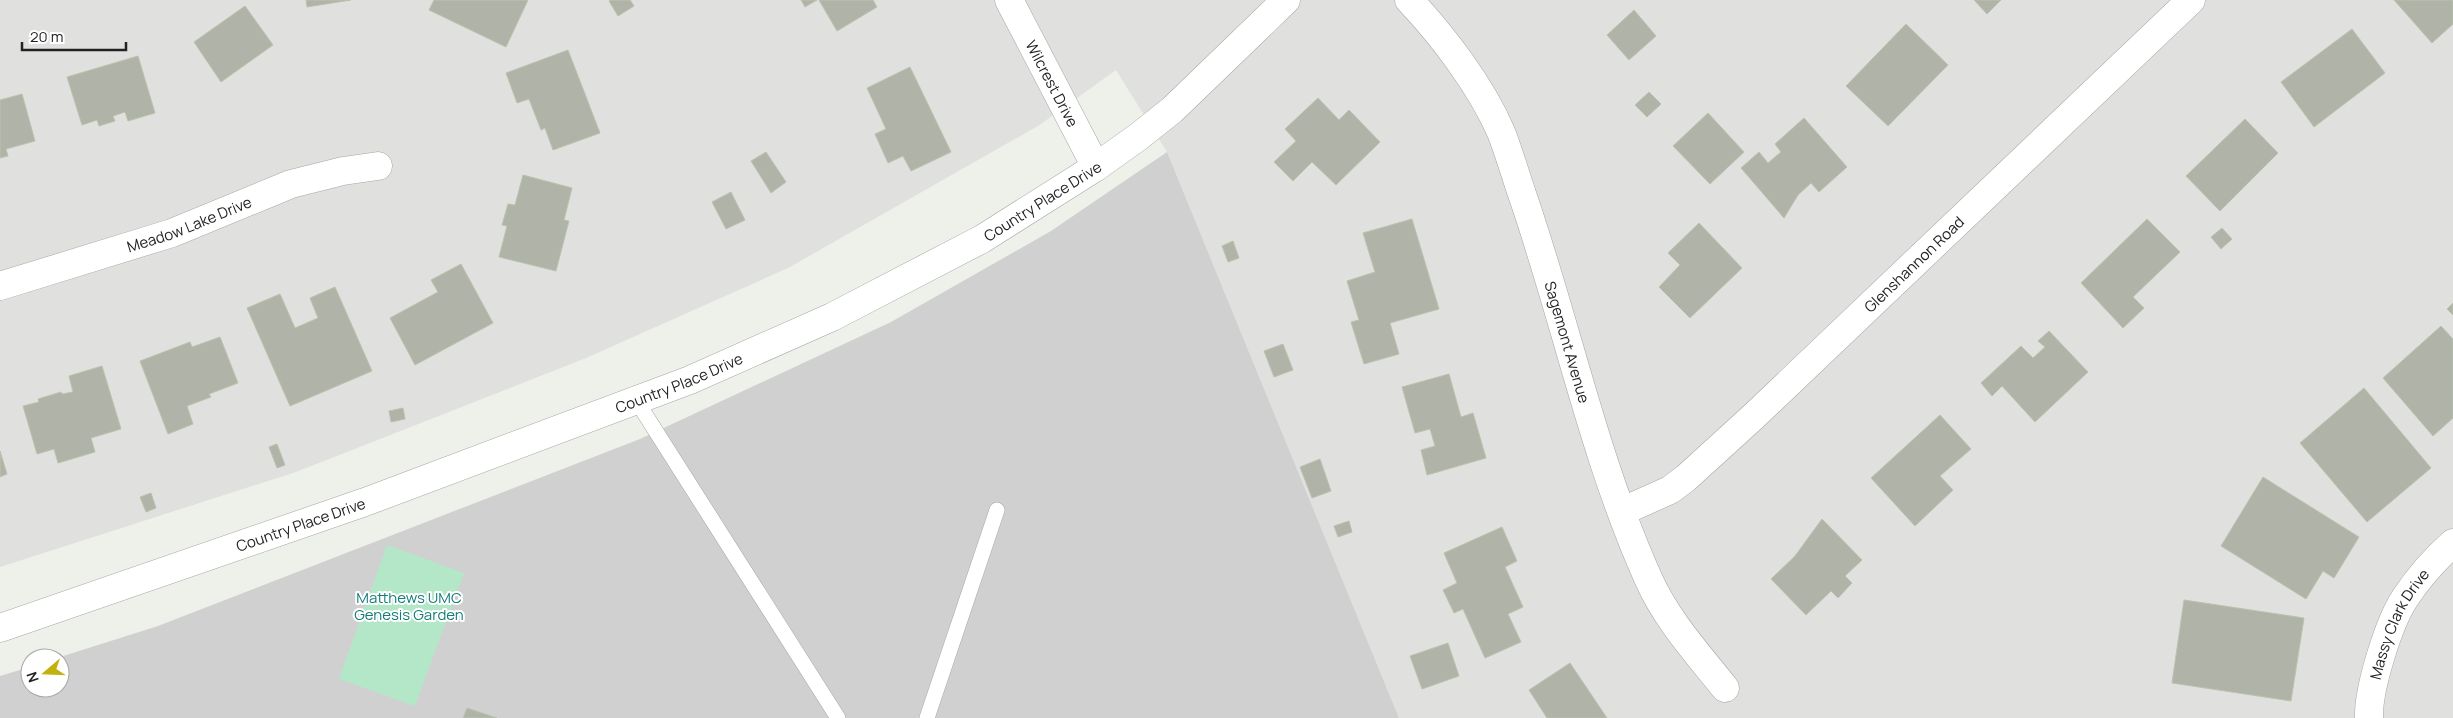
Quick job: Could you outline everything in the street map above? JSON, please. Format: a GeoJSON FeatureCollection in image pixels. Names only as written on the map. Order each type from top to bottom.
{"type":"FeatureCollection","features":[{"type":"Feature","properties":{"kind":"street","name":"Wilcrest Drive"},"geometry":{"type":"LineString","coordinates":[[1009,0],[1096,167]]}},
{"type":"Feature","properties":{"kind":"street","name":"Country Place Drive"},"geometry":{"type":"LineString","coordinates":[[0,628],[365,502],[690,380],[832,317],[982,239],[1096,167],[1172,110],[1286,0]]}},
{"type":"Feature","properties":{"kind":"street","name":"Sagemont Avenue"},"geometry":{"type":"LineString","coordinates":[[1409,0],[1431,24],[1465,69],[1500,131],[1535,232],[1595,436],[1648,579],[1670,618],[1724,688]]}},
{"type":"Feature","properties":{"kind":"street","name":"Glenshannon Road"},"geometry":{"type":"LineString","coordinates":[[1623,512],[1670,490],[1700,466],[2191,0]]}},
{"type":"Feature","properties":{"kind":"street","name":"Meadow Lake Drive"},"geometry":{"type":"LineString","coordinates":[[0,286],[172,233],[291,184],[343,171],[378,166]]}},
{"type":"Feature","properties":{"kind":"street","name":"Massy Clark Drive"},"geometry":{"type":"LineString","coordinates":[[2369,718],[2369,703],[2380,656],[2404,599],[2431,563],[2453,543]]}},
{"type":"Feature","properties":{"kind":"lane"},"geometry":{"type":"LineString","coordinates":[[636,400],[838,718]]}},
{"type":"Feature","properties":{"kind":"lane"},"geometry":{"type":"LineString","coordinates":[[927,718],[997,510]]}},
{"type":"Feature","properties":{"kind":"shaded area"},"geometry":{"type":"Polygon","coordinates":[[[0,0],[2453,0],[2453,718],[1399,718],[1167,152],[1116,70],[1038,126],[788,268],[586,358],[296,472],[0,567],[0,0]]]}},
{"type":"Feature","properties":{"kind":"shaded area"},"geometry":{"type":"Polygon","coordinates":[[[1167,152],[1399,718],[0,718],[0,676],[20,670],[20,698],[70,698],[70,654],[158,626],[640,439],[891,322],[1051,231],[1167,152]]]}},
{"type":"Feature","properties":{"kind":"green space","name":"Matthews UMC Genesis Garden"},"geometry":{"type":"Polygon","coordinates":[[[387,545],[464,573],[415,706],[339,679],[387,545]]]}},
{"type":"Feature","properties":{"kind":"building"},"geometry":{"type":"Polygon","coordinates":[[[306,0],[351,0],[307,7],[306,0]]]}},
{"type":"Feature","properties":{"kind":"building"},"geometry":{"type":"Polygon","coordinates":[[[434,0],[528,0],[506,47],[429,10],[434,0]]]}},
{"type":"Feature","properties":{"kind":"building"},"geometry":{"type":"Polygon","coordinates":[[[630,0],[634,6],[618,16],[609,1],[630,0]]]}},
{"type":"Feature","properties":{"kind":"building"},"geometry":{"type":"Polygon","coordinates":[[[801,0],[817,0],[805,7],[801,0]]]}},
{"type":"Feature","properties":{"kind":"building"},"geometry":{"type":"Polygon","coordinates":[[[819,0],[873,0],[877,7],[837,31],[819,0]]]}},
{"type":"Feature","properties":{"kind":"building"},"geometry":{"type":"Polygon","coordinates":[[[1974,0],[2001,0],[1987,14],[1974,0]]]}},
{"type":"Feature","properties":{"kind":"building"},"geometry":{"type":"Polygon","coordinates":[[[2394,0],[2453,0],[2453,24],[2432,43],[2394,0]]]}},
{"type":"Feature","properties":{"kind":"building"},"geometry":{"type":"Polygon","coordinates":[[[245,6],[273,45],[221,82],[194,42],[245,6]]]}},
{"type":"Feature","properties":{"kind":"building"},"geometry":{"type":"Polygon","coordinates":[[[1634,10],[1656,36],[1629,60],[1607,35],[1634,10]]]}},
{"type":"Feature","properties":{"kind":"building"},"geometry":{"type":"Polygon","coordinates":[[[1906,24],[1948,65],[1888,126],[1846,86],[1906,24]]]}},
{"type":"Feature","properties":{"kind":"building"},"geometry":{"type":"Polygon","coordinates":[[[2352,29],[2385,73],[2314,127],[2281,82],[2352,29]]]}},
{"type":"Feature","properties":{"kind":"building"},"geometry":{"type":"Polygon","coordinates":[[[568,50],[600,133],[553,150],[545,128],[541,130],[529,99],[517,103],[506,73],[568,50]]]}},
{"type":"Feature","properties":{"kind":"building"},"geometry":{"type":"Polygon","coordinates":[[[138,56],[155,113],[128,121],[125,112],[113,116],[115,121],[99,126],[97,120],[82,125],[67,77],[138,56]]]}},
{"type":"Feature","properties":{"kind":"building"},"geometry":{"type":"Polygon","coordinates":[[[910,67],[951,152],[911,171],[903,156],[888,163],[875,134],[886,129],[867,88],[910,67]]]}},
{"type":"Feature","properties":{"kind":"building"},"geometry":{"type":"Polygon","coordinates":[[[1649,92],[1661,104],[1647,117],[1635,105],[1649,92]]]}},
{"type":"Feature","properties":{"kind":"building"},"geometry":{"type":"Polygon","coordinates":[[[22,94],[35,141],[6,149],[8,156],[0,158],[0,100],[22,94]]]}},
{"type":"Feature","properties":{"kind":"building"},"geometry":{"type":"Polygon","coordinates":[[[1318,98],[1339,120],[1349,110],[1380,142],[1336,185],[1312,162],[1293,181],[1274,162],[1296,141],[1285,129],[1318,98]]]}},
{"type":"Feature","properties":{"kind":"building"},"geometry":{"type":"Polygon","coordinates":[[[1708,113],[1744,152],[1710,184],[1673,146],[1708,113]]]}},
{"type":"Feature","properties":{"kind":"building"},"geometry":{"type":"Polygon","coordinates":[[[1804,118],[1847,167],[1819,192],[1811,183],[1798,195],[1784,218],[1741,168],[1759,152],[1768,163],[1781,152],[1775,144],[1804,118]]]}},
{"type":"Feature","properties":{"kind":"building"},"geometry":{"type":"Polygon","coordinates":[[[2245,119],[2278,153],[2220,211],[2186,176],[2245,119]]]}},
{"type":"Feature","properties":{"kind":"building"},"geometry":{"type":"Polygon","coordinates":[[[766,152],[786,182],[771,193],[751,161],[766,152]]]}},
{"type":"Feature","properties":{"kind":"building"},"geometry":{"type":"Polygon","coordinates":[[[523,175],[572,188],[564,220],[569,221],[556,271],[499,257],[507,226],[502,225],[508,204],[515,205],[523,175]]]}},
{"type":"Feature","properties":{"kind":"building"},"geometry":{"type":"Polygon","coordinates":[[[731,192],[745,220],[726,229],[712,202],[731,192]]]}},
{"type":"Feature","properties":{"kind":"building"},"geometry":{"type":"Polygon","coordinates":[[[1412,219],[1439,309],[1390,323],[1399,354],[1364,364],[1351,322],[1359,320],[1347,281],[1375,272],[1363,233],[1412,219]]]}},
{"type":"Feature","properties":{"kind":"building"},"geometry":{"type":"Polygon","coordinates":[[[2147,219],[2180,252],[2133,297],[2144,308],[2123,328],[2081,283],[2147,219]]]}},
{"type":"Feature","properties":{"kind":"building"},"geometry":{"type":"Polygon","coordinates":[[[1699,223],[1742,268],[1690,318],[1659,287],[1680,265],[1668,253],[1699,223]]]}},
{"type":"Feature","properties":{"kind":"building"},"geometry":{"type":"Polygon","coordinates":[[[2222,228],[2232,239],[2221,249],[2211,237],[2222,228]]]}},
{"type":"Feature","properties":{"kind":"building"},"geometry":{"type":"Polygon","coordinates":[[[1233,241],[1239,258],[1228,262],[1222,246],[1233,241]]]}},
{"type":"Feature","properties":{"kind":"building"},"geometry":{"type":"Polygon","coordinates":[[[461,264],[493,323],[415,365],[390,318],[438,292],[431,280],[461,264]]]}},
{"type":"Feature","properties":{"kind":"building"},"geometry":{"type":"Polygon","coordinates":[[[335,287],[372,371],[290,406],[247,308],[280,294],[295,328],[318,318],[310,298],[335,287]]]}},
{"type":"Feature","properties":{"kind":"building"},"geometry":{"type":"Polygon","coordinates":[[[2453,303],[2453,315],[2447,309],[2453,303]]]}},
{"type":"Feature","properties":{"kind":"building"},"geometry":{"type":"Polygon","coordinates":[[[2441,326],[2453,339],[2453,418],[2433,436],[2383,378],[2441,326]]]}},
{"type":"Feature","properties":{"kind":"building"},"geometry":{"type":"Polygon","coordinates":[[[2049,331],[2088,372],[2035,422],[2002,386],[1992,396],[1981,383],[2021,346],[2033,358],[2045,347],[2038,341],[2049,331]]]}},
{"type":"Feature","properties":{"kind":"building"},"geometry":{"type":"Polygon","coordinates":[[[220,337],[238,383],[209,394],[211,397],[187,406],[193,424],[168,434],[140,361],[190,342],[192,347],[220,337]]]}},
{"type":"Feature","properties":{"kind":"building"},"geometry":{"type":"Polygon","coordinates":[[[1283,344],[1293,370],[1274,377],[1264,351],[1283,344]]]}},
{"type":"Feature","properties":{"kind":"building"},"geometry":{"type":"Polygon","coordinates":[[[102,366],[121,429],[91,438],[95,452],[58,463],[54,449],[37,454],[23,406],[39,402],[38,399],[61,392],[62,394],[73,392],[69,376],[102,366]]]}},
{"type":"Feature","properties":{"kind":"building"},"geometry":{"type":"Polygon","coordinates":[[[1449,374],[1461,417],[1473,413],[1486,458],[1427,475],[1421,450],[1435,446],[1430,429],[1415,433],[1402,387],[1449,374]]]}},
{"type":"Feature","properties":{"kind":"building"},"geometry":{"type":"Polygon","coordinates":[[[2364,388],[2431,468],[2367,522],[2300,443],[2364,388]]]}},
{"type":"Feature","properties":{"kind":"building"},"geometry":{"type":"Polygon","coordinates":[[[403,408],[405,419],[391,422],[389,411],[403,408]]]}},
{"type":"Feature","properties":{"kind":"building"},"geometry":{"type":"Polygon","coordinates":[[[1940,415],[1971,449],[1940,476],[1953,490],[1915,526],[1871,478],[1940,415]]]}},
{"type":"Feature","properties":{"kind":"building"},"geometry":{"type":"Polygon","coordinates":[[[277,444],[285,465],[277,468],[269,447],[277,444]]]}},
{"type":"Feature","properties":{"kind":"building"},"geometry":{"type":"Polygon","coordinates":[[[0,451],[7,474],[0,477],[0,451]]]}},
{"type":"Feature","properties":{"kind":"building"},"geometry":{"type":"Polygon","coordinates":[[[1320,459],[1331,491],[1312,498],[1300,467],[1320,459]]]}},
{"type":"Feature","properties":{"kind":"building"},"geometry":{"type":"Polygon","coordinates":[[[2263,477],[2359,537],[2334,578],[2323,571],[2306,599],[2221,546],[2263,477]]]}},
{"type":"Feature","properties":{"kind":"building"},"geometry":{"type":"Polygon","coordinates":[[[151,493],[156,508],[146,512],[140,497],[151,493]]]}},
{"type":"Feature","properties":{"kind":"building"},"geometry":{"type":"Polygon","coordinates":[[[1822,519],[1862,560],[1845,576],[1852,583],[1838,598],[1831,591],[1806,615],[1771,579],[1795,556],[1822,519]]]}},
{"type":"Feature","properties":{"kind":"building"},"geometry":{"type":"Polygon","coordinates":[[[1349,521],[1352,532],[1338,537],[1334,526],[1349,521]]]}},
{"type":"Feature","properties":{"kind":"building"},"geometry":{"type":"Polygon","coordinates":[[[1502,527],[1517,561],[1505,567],[1523,607],[1508,614],[1521,642],[1485,658],[1463,609],[1454,613],[1443,590],[1457,583],[1444,553],[1502,527]]]}},
{"type":"Feature","properties":{"kind":"building"},"geometry":{"type":"Polygon","coordinates":[[[2184,600],[2304,618],[2291,701],[2172,683],[2184,600]]]}},
{"type":"Feature","properties":{"kind":"building"},"geometry":{"type":"Polygon","coordinates":[[[1448,643],[1459,676],[1422,689],[1410,656],[1448,643]]]}},
{"type":"Feature","properties":{"kind":"building"},"geometry":{"type":"Polygon","coordinates":[[[1570,663],[1607,718],[1547,718],[1529,690],[1570,663]]]}},
{"type":"Feature","properties":{"kind":"building"},"geometry":{"type":"Polygon","coordinates":[[[467,708],[497,718],[463,718],[467,708]]]}}]}
